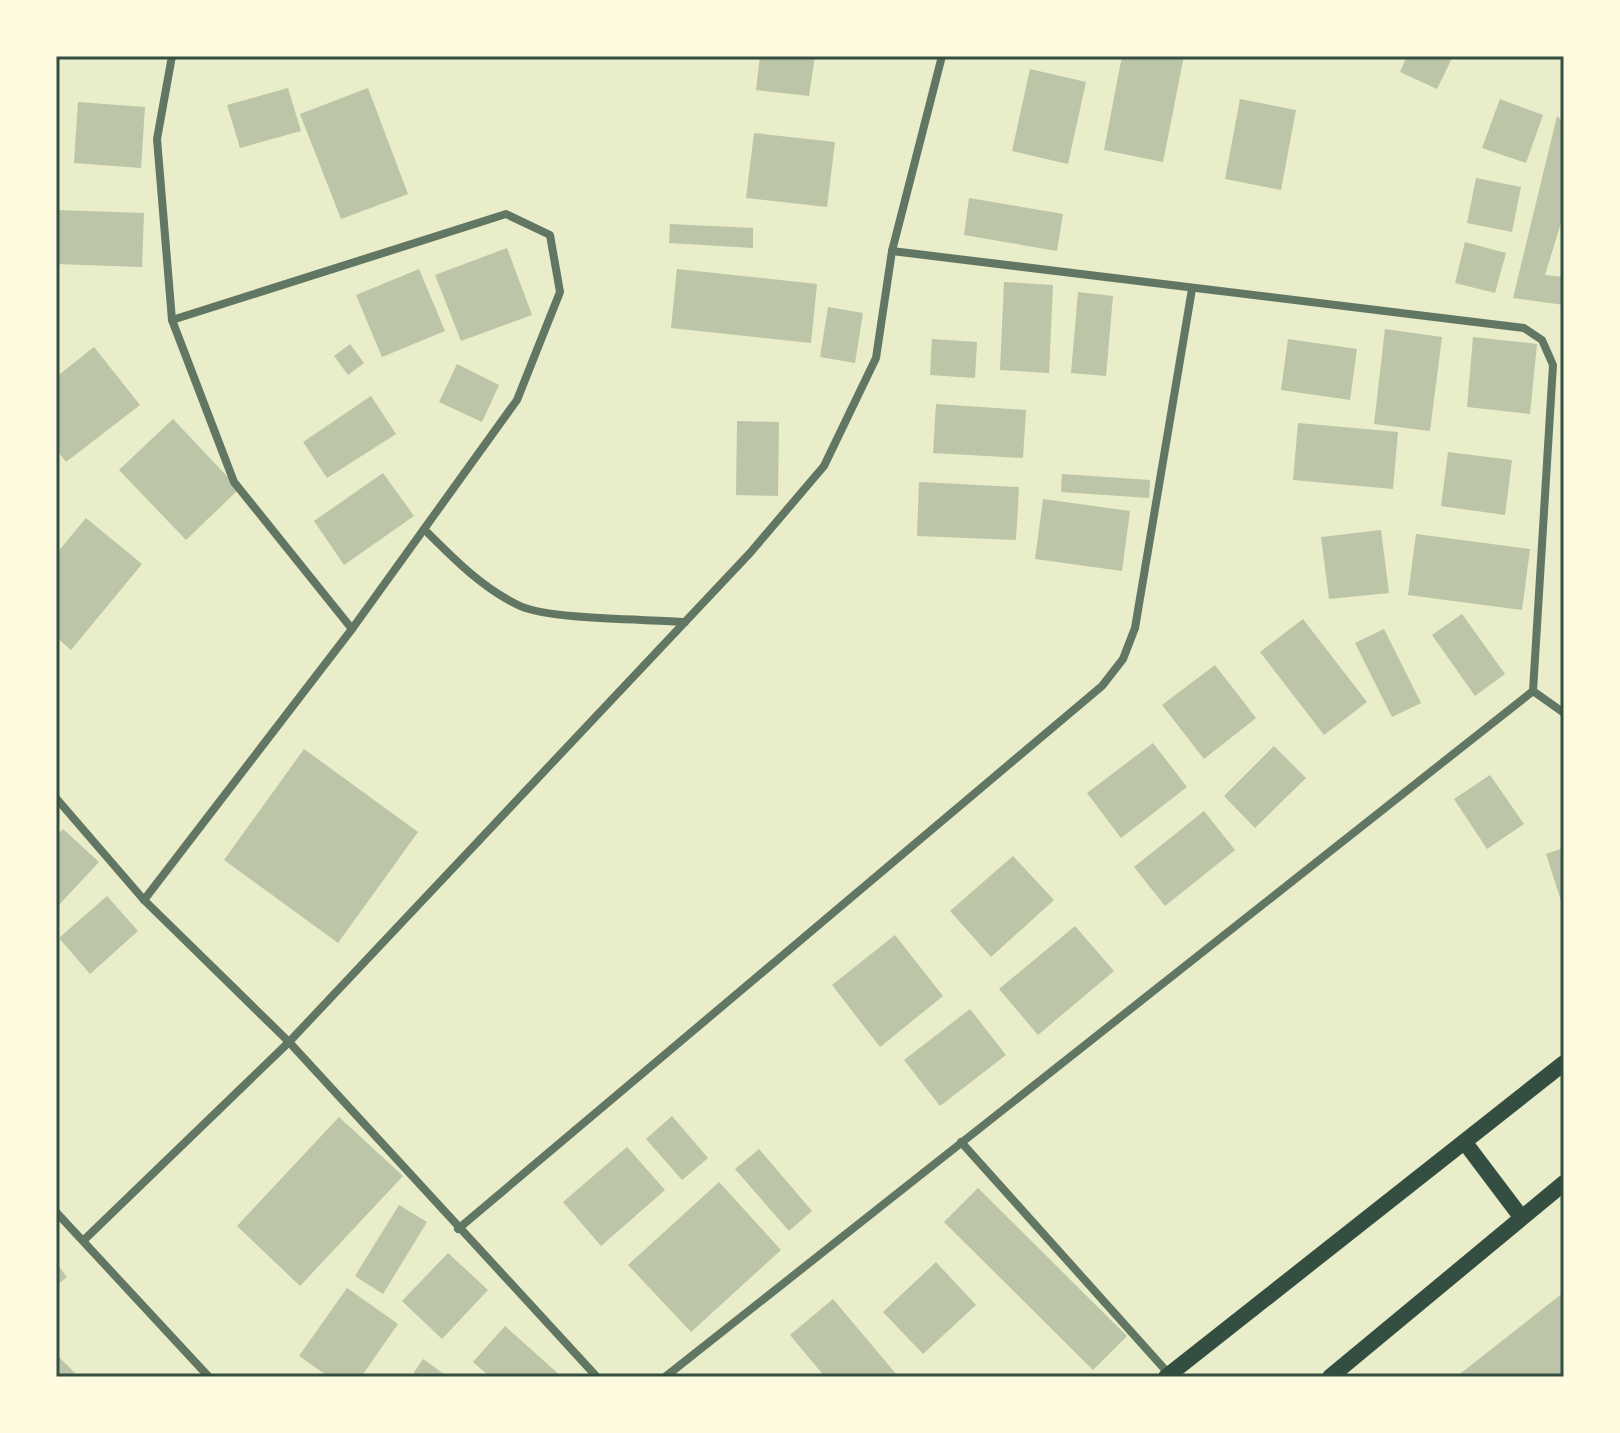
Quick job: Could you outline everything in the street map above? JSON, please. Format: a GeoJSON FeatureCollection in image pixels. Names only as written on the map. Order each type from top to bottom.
{"type":"FeatureCollection","features":[{"type":"Feature","properties":{"kind":"main road"},"geometry":{"type":"LineString","coordinates":[[1168,1376],[1466,1144],[1564,1063]]}},
{"type":"Feature","properties":{"kind":"main road"},"geometry":{"type":"LineString","coordinates":[[1466,1144],[1521,1217]]}},
{"type":"Feature","properties":{"kind":"main road"},"geometry":{"type":"LineString","coordinates":[[1330,1377],[1564,1183]]}},
{"type":"Feature","properties":{"kind":"street"},"geometry":{"type":"LineString","coordinates":[[172,56],[157,139],[172,320],[234,482],[352,629]]}},
{"type":"Feature","properties":{"kind":"street"},"geometry":{"type":"LineString","coordinates":[[85,1239],[289,1042],[685,622],[824,466],[876,358],[892,251],[942,56]]}},
{"type":"Feature","properties":{"kind":"street"},"geometry":{"type":"LineString","coordinates":[[144,900],[352,629],[517,400],[560,292],[550,235],[506,214],[172,320]]}},
{"type":"Feature","properties":{"kind":"street"},"geometry":{"type":"LineString","coordinates":[[665,1377],[1533,691],[1553,365],[1542,340],[1524,328],[892,251]]}},
{"type":"Feature","properties":{"kind":"street"},"geometry":{"type":"LineString","coordinates":[[458,1229],[1102,686],[1123,659],[1135,628],[1192,289]]}},
{"type":"Feature","properties":{"kind":"street"},"geometry":{"type":"LineString","coordinates":[[424,529],[473,577],[522,607],[569,614],[685,622]]}},
{"type":"Feature","properties":{"kind":"street"},"geometry":{"type":"LineString","coordinates":[[1533,691],[1564,713]]}},
{"type":"Feature","properties":{"kind":"street"},"geometry":{"type":"LineString","coordinates":[[56,798],[144,900],[289,1042],[597,1377]]}},
{"type":"Feature","properties":{"kind":"street"},"geometry":{"type":"LineString","coordinates":[[961,1142],[1168,1376]]}},
{"type":"Feature","properties":{"kind":"street"},"geometry":{"type":"LineString","coordinates":[[56,1212],[85,1239],[209,1377]]}},
{"type":"Feature","properties":{"kind":"building"},"geometry":{"type":"Polygon","coordinates":[[[760,56],[815,56],[809,96],[756,90],[760,56]]]}},
{"type":"Feature","properties":{"kind":"building"},"geometry":{"type":"Polygon","coordinates":[[[1122,56],[1184,56],[1163,162],[1104,150],[1122,56]]]}},
{"type":"Feature","properties":{"kind":"building"},"geometry":{"type":"Polygon","coordinates":[[[1407,56],[1453,56],[1437,89],[1400,72],[1407,56]]]}},
{"type":"Feature","properties":{"kind":"building"},"geometry":{"type":"Polygon","coordinates":[[[1030,69],[1086,82],[1068,164],[1012,151],[1030,69]]]}},
{"type":"Feature","properties":{"kind":"building"},"geometry":{"type":"Polygon","coordinates":[[[288,88],[301,131],[240,148],[227,105],[288,88]]]}},
{"type":"Feature","properties":{"kind":"building"},"geometry":{"type":"Polygon","coordinates":[[[368,88],[408,194],[341,219],[300,114],[368,88]]]}},
{"type":"Feature","properties":{"kind":"building"},"geometry":{"type":"Polygon","coordinates":[[[1240,99],[1296,110],[1281,190],[1225,179],[1240,99]]]}},
{"type":"Feature","properties":{"kind":"building"},"geometry":{"type":"Polygon","coordinates":[[[1500,99],[1543,115],[1526,163],[1482,148],[1500,99]]]}},
{"type":"Feature","properties":{"kind":"building"},"geometry":{"type":"Polygon","coordinates":[[[78,102],[145,107],[141,168],[74,163],[78,102]]]}},
{"type":"Feature","properties":{"kind":"building"},"geometry":{"type":"Polygon","coordinates":[[[1557,116],[1564,123],[1564,213],[1545,275],[1564,277],[1564,305],[1513,298],[1557,116]]]}},
{"type":"Feature","properties":{"kind":"building"},"geometry":{"type":"Polygon","coordinates":[[[754,133],[835,142],[827,207],[746,198],[754,133]]]}},
{"type":"Feature","properties":{"kind":"building"},"geometry":{"type":"Polygon","coordinates":[[[1476,178],[1521,187],[1512,232],[1467,223],[1476,178]]]}},
{"type":"Feature","properties":{"kind":"building"},"geometry":{"type":"Polygon","coordinates":[[[969,198],[1063,214],[1057,251],[964,235],[969,198]]]}},
{"type":"Feature","properties":{"kind":"building"},"geometry":{"type":"Polygon","coordinates":[[[56,210],[144,213],[142,267],[56,264],[56,210]]]}},
{"type":"Feature","properties":{"kind":"building"},"geometry":{"type":"Polygon","coordinates":[[[670,224],[753,228],[753,248],[669,243],[670,224]]]}},
{"type":"Feature","properties":{"kind":"building"},"geometry":{"type":"Polygon","coordinates":[[[1465,242],[1506,253],[1495,293],[1455,283],[1465,242]]]}},
{"type":"Feature","properties":{"kind":"building"},"geometry":{"type":"Polygon","coordinates":[[[507,248],[532,315],[461,341],[435,275],[507,248]]]}},
{"type":"Feature","properties":{"kind":"building"},"geometry":{"type":"Polygon","coordinates":[[[419,269],[445,331],[382,357],[356,295],[419,269]]]}},
{"type":"Feature","properties":{"kind":"building"},"geometry":{"type":"Polygon","coordinates":[[[677,269],[817,284],[811,343],[671,328],[677,269]]]}},
{"type":"Feature","properties":{"kind":"building"},"geometry":{"type":"Polygon","coordinates":[[[1004,282],[1053,285],[1049,373],[1000,370],[1004,282]]]}},
{"type":"Feature","properties":{"kind":"building"},"geometry":{"type":"Polygon","coordinates":[[[1078,292],[1113,296],[1106,376],[1071,373],[1078,292]]]}},
{"type":"Feature","properties":{"kind":"building"},"geometry":{"type":"Polygon","coordinates":[[[828,307],[863,313],[855,363],[820,357],[828,307]]]}},
{"type":"Feature","properties":{"kind":"building"},"geometry":{"type":"Polygon","coordinates":[[[1385,329],[1442,337],[1430,431],[1374,424],[1385,329]]]}},
{"type":"Feature","properties":{"kind":"building"},"geometry":{"type":"Polygon","coordinates":[[[1473,337],[1537,344],[1530,414],[1467,407],[1473,337]]]}},
{"type":"Feature","properties":{"kind":"building"},"geometry":{"type":"Polygon","coordinates":[[[932,339],[977,342],[975,378],[930,375],[932,339]]]}},
{"type":"Feature","properties":{"kind":"building"},"geometry":{"type":"Polygon","coordinates":[[[1288,339],[1357,349],[1350,400],[1281,390],[1288,339]]]}},
{"type":"Feature","properties":{"kind":"building"},"geometry":{"type":"Polygon","coordinates":[[[350,344],[364,363],[348,375],[334,356],[350,344]]]}},
{"type":"Feature","properties":{"kind":"building"},"geometry":{"type":"Polygon","coordinates":[[[94,347],[140,405],[66,462],[56,449],[56,377],[94,347]]]}},
{"type":"Feature","properties":{"kind":"building"},"geometry":{"type":"Polygon","coordinates":[[[457,364],[499,385],[482,422],[439,402],[457,364]]]}},
{"type":"Feature","properties":{"kind":"building"},"geometry":{"type":"Polygon","coordinates":[[[371,396],[396,434],[327,478],[303,442],[371,396]]]}},
{"type":"Feature","properties":{"kind":"building"},"geometry":{"type":"Polygon","coordinates":[[[936,404],[1026,410],[1023,458],[933,453],[936,404]]]}},
{"type":"Feature","properties":{"kind":"building"},"geometry":{"type":"Polygon","coordinates":[[[173,419],[239,489],[186,540],[119,470],[173,419]]]}},
{"type":"Feature","properties":{"kind":"building"},"geometry":{"type":"Polygon","coordinates":[[[737,421],[779,422],[778,496],[736,495],[737,421]]]}},
{"type":"Feature","properties":{"kind":"building"},"geometry":{"type":"Polygon","coordinates":[[[1298,423],[1398,432],[1393,489],[1293,480],[1298,423]]]}},
{"type":"Feature","properties":{"kind":"building"},"geometry":{"type":"Polygon","coordinates":[[[1448,452],[1512,460],[1505,515],[1441,506],[1448,452]]]}},
{"type":"Feature","properties":{"kind":"building"},"geometry":{"type":"Polygon","coordinates":[[[383,473],[414,516],[344,565],[314,521],[383,473]]]}},
{"type":"Feature","properties":{"kind":"building"},"geometry":{"type":"Polygon","coordinates":[[[1062,474],[1150,480],[1149,498],[1061,492],[1062,474]]]}},
{"type":"Feature","properties":{"kind":"building"},"geometry":{"type":"Polygon","coordinates":[[[919,482],[1019,487],[1016,540],[917,536],[919,482]]]}},
{"type":"Feature","properties":{"kind":"building"},"geometry":{"type":"Polygon","coordinates":[[[1043,499],[1130,511],[1122,571],[1035,559],[1043,499]]]}},
{"type":"Feature","properties":{"kind":"building"},"geometry":{"type":"Polygon","coordinates":[[[86,518],[142,564],[71,650],[56,637],[56,554],[86,518]]]}},
{"type":"Feature","properties":{"kind":"building"},"geometry":{"type":"Polygon","coordinates":[[[1381,530],[1389,593],[1329,599],[1321,537],[1381,530]]]}},
{"type":"Feature","properties":{"kind":"building"},"geometry":{"type":"Polygon","coordinates":[[[1416,534],[1530,549],[1522,610],[1408,595],[1416,534]]]}},
{"type":"Feature","properties":{"kind":"building"},"geometry":{"type":"Polygon","coordinates":[[[1462,614],[1505,674],[1475,696],[1432,635],[1462,614]]]}},
{"type":"Feature","properties":{"kind":"building"},"geometry":{"type":"Polygon","coordinates":[[[1303,619],[1367,702],[1324,735],[1260,652],[1303,619]]]}},
{"type":"Feature","properties":{"kind":"building"},"geometry":{"type":"Polygon","coordinates":[[[1384,629],[1421,703],[1392,717],[1355,643],[1384,629]]]}},
{"type":"Feature","properties":{"kind":"building"},"geometry":{"type":"Polygon","coordinates":[[[1215,665],[1256,718],[1204,759],[1162,705],[1215,665]]]}},
{"type":"Feature","properties":{"kind":"building"},"geometry":{"type":"Polygon","coordinates":[[[1153,743],[1187,787],[1121,838],[1087,793],[1153,743]]]}},
{"type":"Feature","properties":{"kind":"building"},"geometry":{"type":"Polygon","coordinates":[[[1274,746],[1306,778],[1255,828],[1224,796],[1274,746]]]}},
{"type":"Feature","properties":{"kind":"building"},"geometry":{"type":"Polygon","coordinates":[[[304,749],[418,832],[338,943],[224,860],[304,749]]]}},
{"type":"Feature","properties":{"kind":"building"},"geometry":{"type":"Polygon","coordinates":[[[1490,775],[1524,824],[1487,849],[1454,799],[1490,775]]]}},
{"type":"Feature","properties":{"kind":"building"},"geometry":{"type":"Polygon","coordinates":[[[1204,811],[1235,850],[1165,906],[1134,867],[1204,811]]]}},
{"type":"Feature","properties":{"kind":"building"},"geometry":{"type":"Polygon","coordinates":[[[63,829],[99,862],[56,908],[56,836],[63,829]]]}},
{"type":"Feature","properties":{"kind":"building"},"geometry":{"type":"Polygon","coordinates":[[[1564,848],[1564,907],[1563,907],[1546,854],[1564,848]]]}},
{"type":"Feature","properties":{"kind":"building"},"geometry":{"type":"Polygon","coordinates":[[[1013,856],[1054,900],[991,957],[950,911],[1013,856]]]}},
{"type":"Feature","properties":{"kind":"building"},"geometry":{"type":"Polygon","coordinates":[[[107,896],[138,931],[90,974],[59,938],[107,896]]]}},
{"type":"Feature","properties":{"kind":"building"},"geometry":{"type":"Polygon","coordinates":[[[1075,926],[1114,971],[1038,1035],[999,989],[1075,926]]]}},
{"type":"Feature","properties":{"kind":"building"},"geometry":{"type":"Polygon","coordinates":[[[895,935],[943,996],[880,1047],[832,985],[895,935]]]}},
{"type":"Feature","properties":{"kind":"building"},"geometry":{"type":"Polygon","coordinates":[[[970,1009],[1006,1055],[940,1106],[904,1060],[970,1009]]]}},
{"type":"Feature","properties":{"kind":"building"},"geometry":{"type":"Polygon","coordinates":[[[672,1116],[708,1158],[682,1180],[646,1139],[672,1116]]]}},
{"type":"Feature","properties":{"kind":"building"},"geometry":{"type":"Polygon","coordinates":[[[339,1117],[403,1176],[300,1286],[237,1226],[339,1117]]]}},
{"type":"Feature","properties":{"kind":"building"},"geometry":{"type":"Polygon","coordinates":[[[627,1147],[665,1190],[601,1246],[563,1202],[627,1147]]]}},
{"type":"Feature","properties":{"kind":"building"},"geometry":{"type":"Polygon","coordinates":[[[759,1149],[812,1211],[789,1231],[735,1169],[759,1149]]]}},
{"type":"Feature","properties":{"kind":"building"},"geometry":{"type":"Polygon","coordinates":[[[719,1182],[781,1250],[691,1332],[628,1265],[719,1182]]]}},
{"type":"Feature","properties":{"kind":"building"},"geometry":{"type":"Polygon","coordinates":[[[978,1188],[1127,1336],[1093,1370],[944,1222],[978,1188]]]}},
{"type":"Feature","properties":{"kind":"building"},"geometry":{"type":"Polygon","coordinates":[[[399,1205],[427,1222],[383,1294],[355,1276],[399,1205]]]}},
{"type":"Feature","properties":{"kind":"building"},"geometry":{"type":"Polygon","coordinates":[[[448,1253],[488,1290],[442,1339],[402,1301],[448,1253]]]}},
{"type":"Feature","properties":{"kind":"building"},"geometry":{"type":"Polygon","coordinates":[[[936,1262],[976,1305],[923,1354],[883,1312],[936,1262]]]}},
{"type":"Feature","properties":{"kind":"building"},"geometry":{"type":"Polygon","coordinates":[[[56,1263],[67,1277],[56,1286],[56,1263]]]}},
{"type":"Feature","properties":{"kind":"building"},"geometry":{"type":"Polygon","coordinates":[[[347,1288],[398,1324],[361,1377],[329,1377],[299,1356],[347,1288]]]}},
{"type":"Feature","properties":{"kind":"building"},"geometry":{"type":"Polygon","coordinates":[[[1564,1292],[1564,1377],[1456,1377],[1564,1292]]]}},
{"type":"Feature","properties":{"kind":"building"},"geometry":{"type":"Polygon","coordinates":[[[833,1299],[897,1375],[895,1377],[825,1377],[790,1335],[833,1299]]]}},
{"type":"Feature","properties":{"kind":"building"},"geometry":{"type":"Polygon","coordinates":[[[505,1326],[562,1377],[490,1377],[473,1362],[505,1326]]]}},
{"type":"Feature","properties":{"kind":"building"},"geometry":{"type":"Polygon","coordinates":[[[56,1354],[79,1377],[56,1377],[56,1354]]]}},
{"type":"Feature","properties":{"kind":"building"},"geometry":{"type":"Polygon","coordinates":[[[423,1359],[448,1377],[411,1377],[423,1359]]]}}]}
